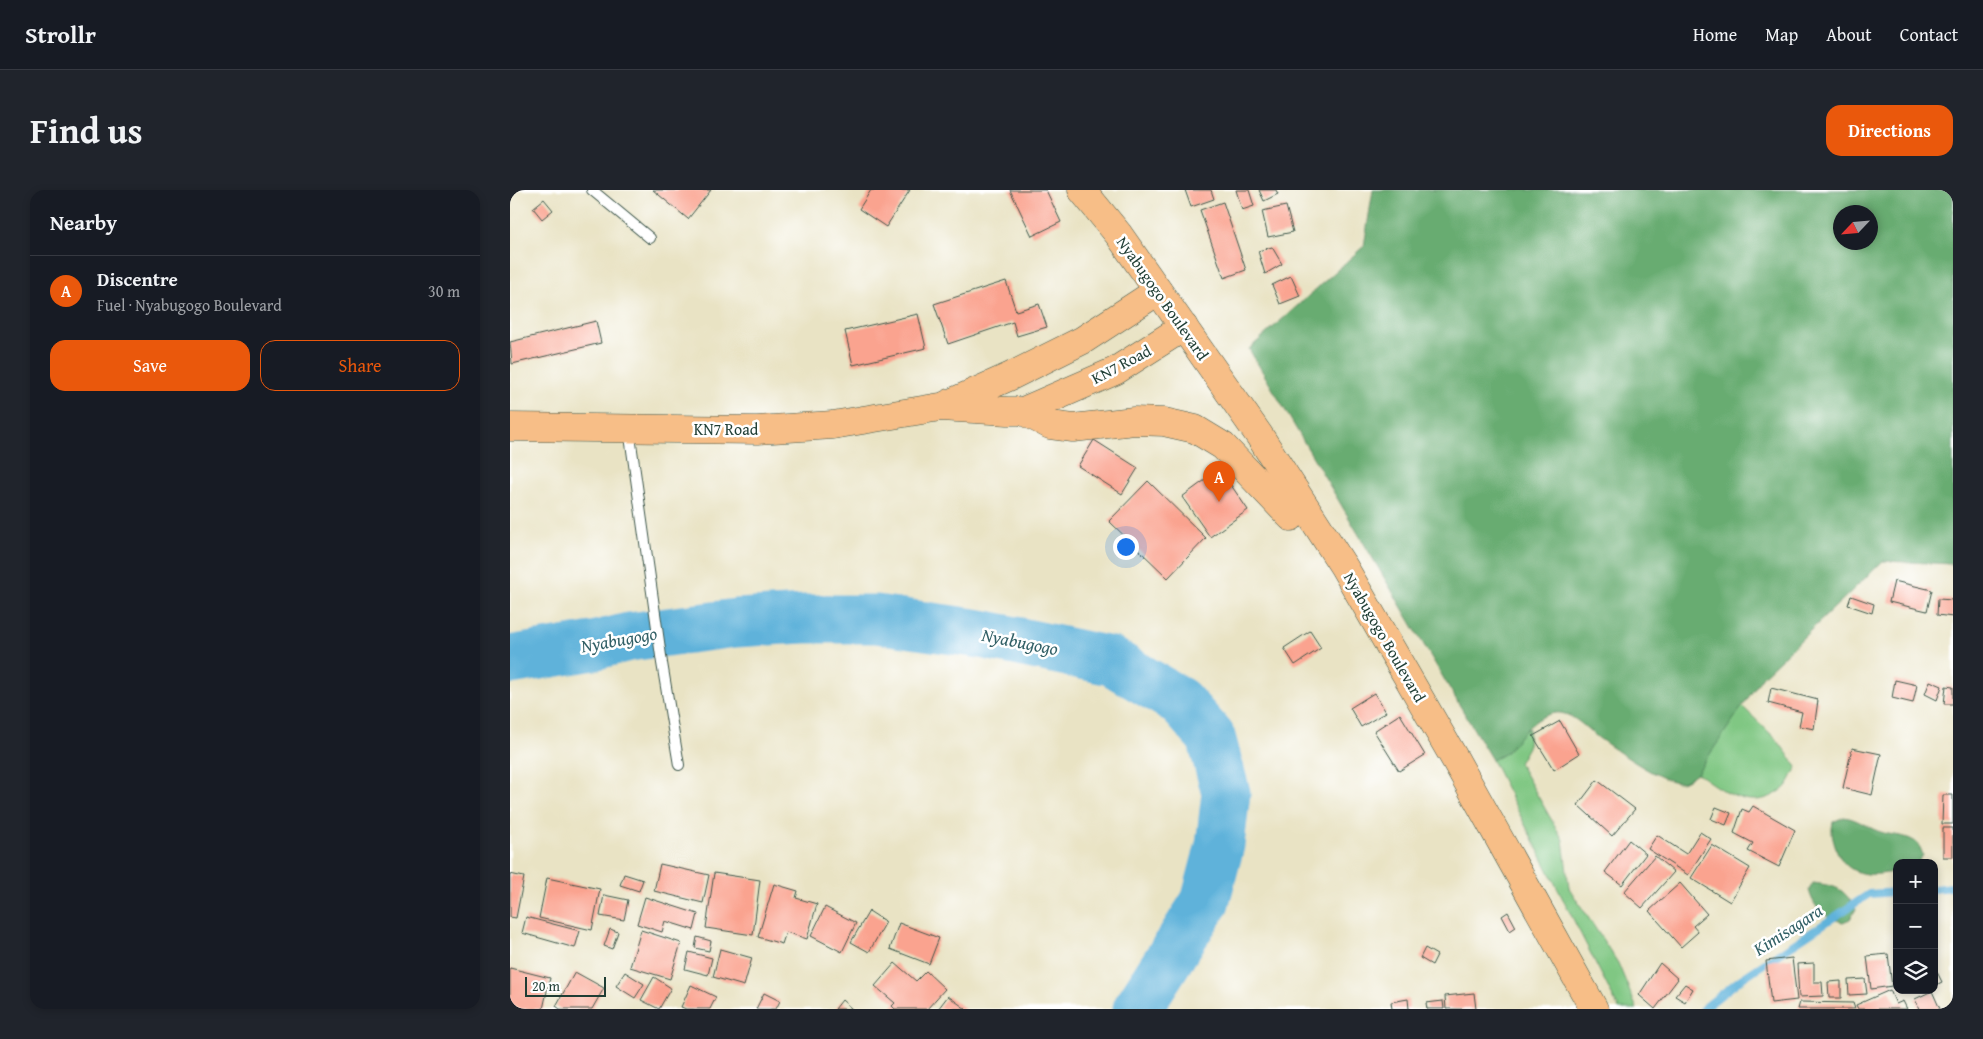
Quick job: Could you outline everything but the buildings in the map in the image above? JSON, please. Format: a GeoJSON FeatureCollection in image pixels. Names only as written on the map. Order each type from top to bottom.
{"type":"FeatureCollection","features":[{"type":"Feature","properties":{"kind":"main road"},"geometry":{"type":"LineString","coordinates":[[1064,190],[1151,295],[1176,332]]}},
{"type":"Feature","properties":{"kind":"main road","name":"Nyabugogo Boulevard"},"geometry":{"type":"LineString","coordinates":[[1082,190],[1119,235],[1151,295]]}},
{"type":"Feature","properties":{"kind":"main road","name":"KN7 Road"},"geometry":{"type":"LineString","coordinates":[[940,407],[1003,380],[1083,340],[1151,295]]}},
{"type":"Feature","properties":{"kind":"main road","name":"Nyabugogo Boulevard"},"geometry":{"type":"LineString","coordinates":[[1176,332],[1291,517],[1345,589],[1428,711]]}},
{"type":"Feature","properties":{"kind":"main road","name":"Nyabugogo Boulevard"},"geometry":{"type":"LineString","coordinates":[[1176,332],[1259,435],[1344,567],[1428,711]]}},
{"type":"Feature","properties":{"kind":"main road","name":"KN7 Road"},"geometry":{"type":"LineString","coordinates":[[510,426],[757,430],[832,425],[940,407],[1023,411],[1115,370],[1176,332]]}},
{"type":"Feature","properties":{"kind":"main road"},"geometry":{"type":"LineString","coordinates":[[1023,411],[1050,425],[1073,428],[1134,421],[1164,422],[1195,429],[1223,446],[1291,517]]}},
{"type":"Feature","properties":{"kind":"main road"},"geometry":{"type":"LineString","coordinates":[[1428,711],[1594,1009]]}},
{"type":"Feature","properties":{"kind":"lane"},"geometry":{"type":"LineString","coordinates":[[592,190],[650,238]]}},
{"type":"Feature","properties":{"kind":"lane"},"geometry":{"type":"LineString","coordinates":[[628,428],[679,766]]}},
{"type":"Feature","properties":{"kind":"green space"},"geometry":{"type":"Polygon","coordinates":[[[1373,190],[1953,190],[1953,564],[1883,561],[1763,676],[1697,773],[1684,781],[1672,781],[1651,772],[1607,744],[1573,718],[1561,713],[1547,715],[1534,722],[1506,752],[1492,760],[1249,349],[1364,246],[1373,190]]]}},
{"type":"Feature","properties":{"kind":"green space"},"geometry":{"type":"Polygon","coordinates":[[[1742,706],[1778,741],[1797,767],[1789,783],[1784,788],[1771,797],[1759,800],[1748,800],[1727,793],[1697,773],[1742,706]]]}},
{"type":"Feature","properties":{"kind":"green space"},"geometry":{"type":"Polygon","coordinates":[[[1529,728],[1528,747],[1519,763],[1563,840],[1569,888],[1618,963],[1637,1009],[1619,1009],[1492,760],[1507,752],[1515,739],[1529,728]]]}},
{"type":"Feature","properties":{"kind":"green space"},"geometry":{"type":"Polygon","coordinates":[[[1844,817],[1878,831],[1902,836],[1918,844],[1923,855],[1920,859],[1893,859],[1893,872],[1876,874],[1859,872],[1851,869],[1839,856],[1832,834],[1833,822],[1844,817]]]}},
{"type":"Feature","properties":{"kind":"green space"},"geometry":{"type":"Polygon","coordinates":[[[1813,883],[1828,885],[1843,892],[1856,909],[1850,919],[1843,922],[1825,915],[1811,897],[1809,890],[1813,883]]]}},
{"type":"Feature","properties":{"kind":"waterway","name":"Nyabugogo"},"geometry":{"type":"LineString","coordinates":[[510,660],[593,646],[629,637],[736,623],[805,619],[876,619],[981,634],[1111,661],[1179,701],[1211,737],[1226,793],[1220,845],[1205,902],[1137,1009]]}},
{"type":"Feature","properties":{"kind":"waterway","name":"Kimisagara"},"geometry":{"type":"LineString","coordinates":[[1938,889],[1953,887]]}},
{"type":"Feature","properties":{"kind":"waterway","name":"Kimisagara"},"geometry":{"type":"LineString","coordinates":[[1703,1009],[1741,979],[1869,894],[1893,892]]}},
{"type":"Feature","properties":{"kind":"place","name":"Discentre"},"geometry":{"type":"Point","coordinates":[1219,502]}}]}
